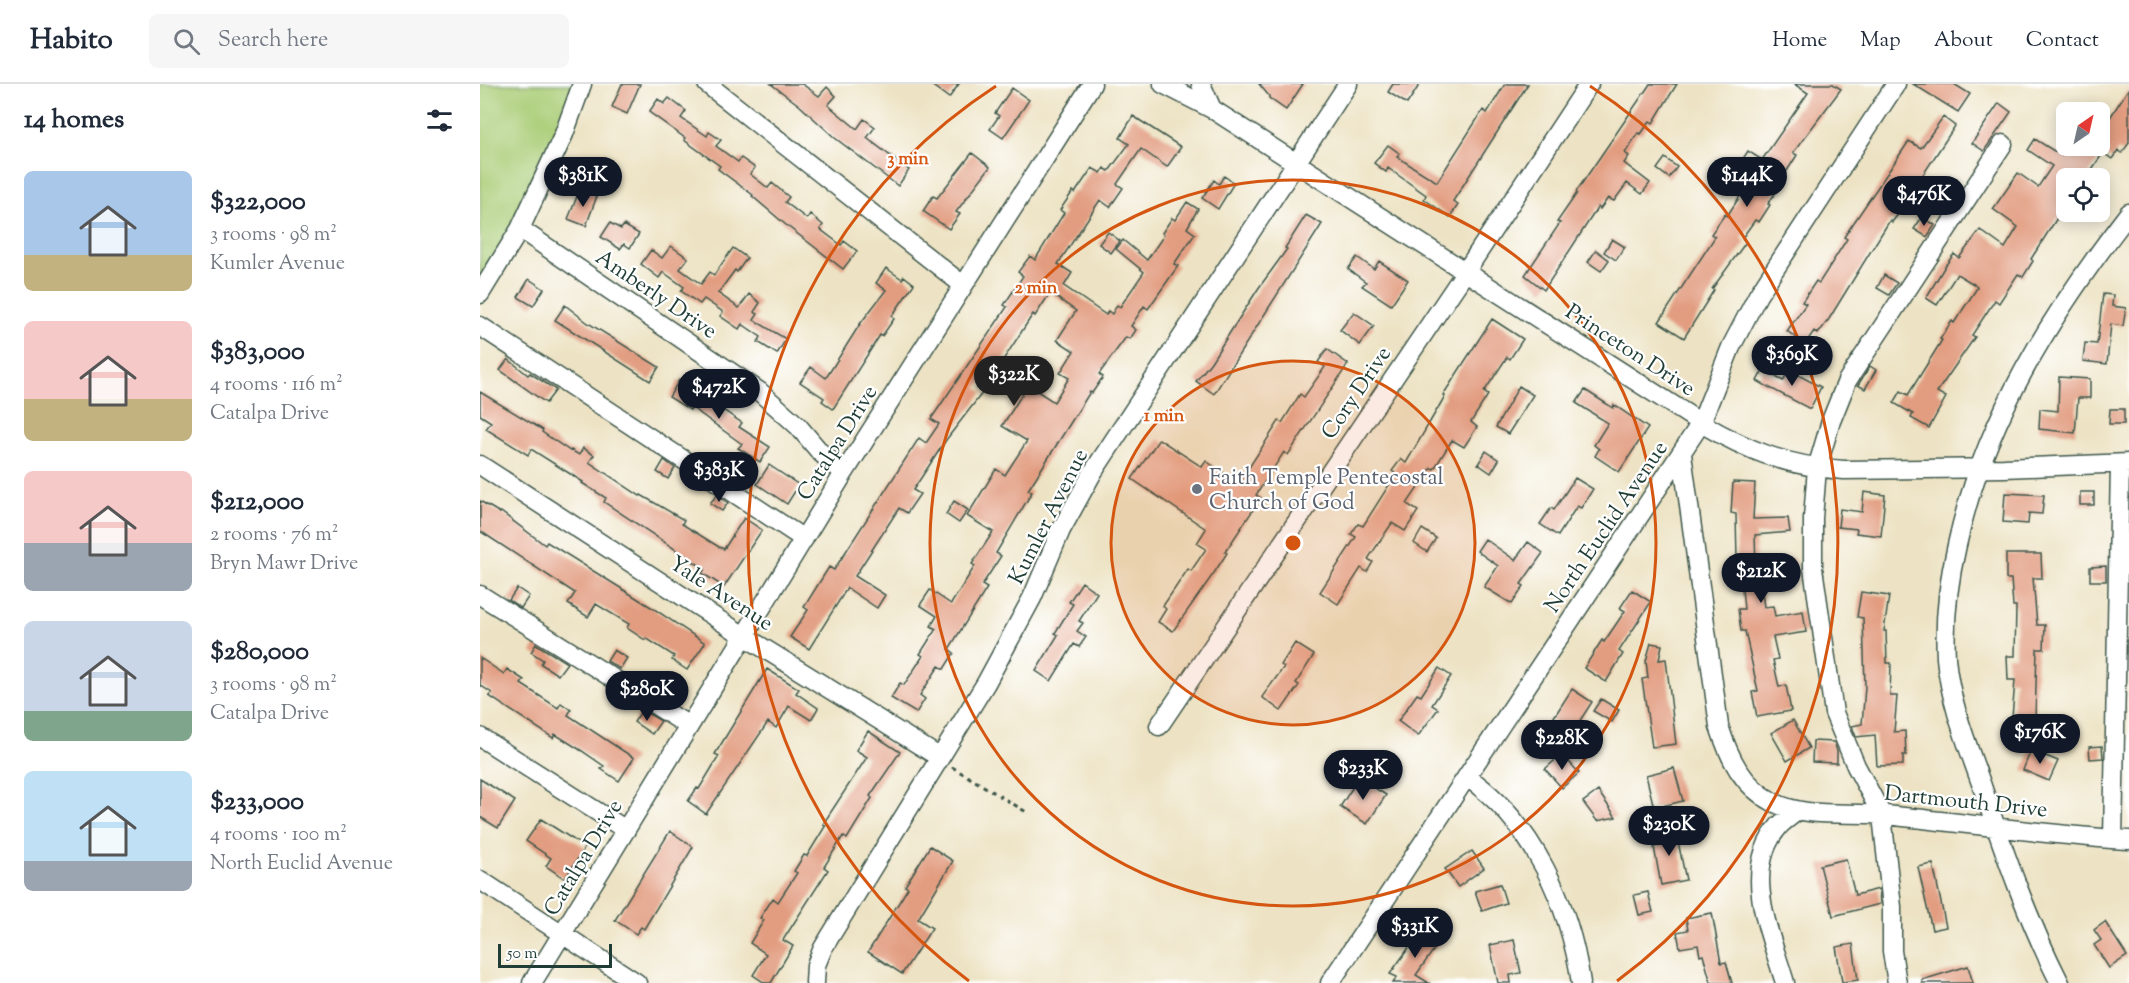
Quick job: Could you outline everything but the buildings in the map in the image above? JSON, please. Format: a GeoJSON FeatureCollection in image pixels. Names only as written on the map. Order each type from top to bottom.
{"type":"FeatureCollection","features":[{"type":"Feature","properties":{"kind":"street"},"geometry":{"type":"LineString","coordinates":[[480,294],[520,229],[564,134],[582,84]]}},
{"type":"Feature","properties":{"kind":"street"},"geometry":{"type":"LineString","coordinates":[[707,84],[963,285]]}},
{"type":"Feature","properties":{"kind":"street","name":"Catalpa Drive"},"geometry":{"type":"LineString","coordinates":[[532,983],[843,473],[1092,84]]}},
{"type":"Feature","properties":{"kind":"street","name":"Princeton Drive"},"geometry":{"type":"LineString","coordinates":[[1163,84],[1212,109],[1701,423],[1767,456],[1788,463],[1844,470],[2124,464]]}},
{"type":"Feature","properties":{"kind":"street"},"geometry":{"type":"LineString","coordinates":[[1201,84],[1212,109]]}},
{"type":"Feature","properties":{"kind":"street","name":"Kumler Avenue"},"geometry":{"type":"LineString","coordinates":[[815,983],[816,965],[823,948],[986,683],[1032,598],[1061,530],[1093,472],[1348,84]]}},
{"type":"Feature","properties":{"kind":"street","name":"Cory Drive"},"geometry":{"type":"LineString","coordinates":[[1159,726],[1466,272],[1588,84]]}},
{"type":"Feature","properties":{"kind":"street","name":"North Euclid Avenue"},"geometry":{"type":"LineString","coordinates":[[1330,983],[1682,454],[1701,423],[1721,368],[1754,303],[1896,84]]}},
{"type":"Feature","properties":{"kind":"street"},"geometry":{"type":"LineString","coordinates":[[1897,983],[1892,951],[1892,907],[1882,815],[1856,766],[1834,713],[1813,568],[1813,518],[1818,468],[1831,421],[1847,381],[2003,144]]}},
{"type":"Feature","properties":{"kind":"street"},"geometry":{"type":"LineString","coordinates":[[2060,983],[2017,888],[1962,729],[1952,694],[1946,659],[1945,621],[1949,579],[1965,506],[1977,468],[2005,407],[2047,328],[2129,213]]}},
{"type":"Feature","properties":{"kind":"street","name":"Amberly Drive"},"geometry":{"type":"LineString","coordinates":[[520,229],[760,392],[798,426],[820,452],[843,473]]}},
{"type":"Feature","properties":{"kind":"street"},"geometry":{"type":"LineString","coordinates":[[480,326],[804,539]]}},
{"type":"Feature","properties":{"kind":"street"},"geometry":{"type":"LineString","coordinates":[[1682,454],[1719,726],[1728,754],[1746,782],[1772,801],[1797,811],[1779,826],[1768,844],[1760,866],[1760,896],[1785,983]]}},
{"type":"Feature","properties":{"kind":"street"},"geometry":{"type":"LineString","coordinates":[[2121,839],[2124,464]]}},
{"type":"Feature","properties":{"kind":"street","name":"Yale Avenue"},"geometry":{"type":"LineString","coordinates":[[480,465],[744,636],[939,757]]}},
{"type":"Feature","properties":{"kind":"street"},"geometry":{"type":"LineString","coordinates":[[480,595],[689,726]]}},
{"type":"Feature","properties":{"kind":"street"},"geometry":{"type":"LineString","coordinates":[[480,737],[626,830]]}},
{"type":"Feature","properties":{"kind":"street"},"geometry":{"type":"LineString","coordinates":[[1467,777],[1483,788],[1508,814],[1539,859],[1560,903],[1570,931],[1581,983]]}},
{"type":"Feature","properties":{"kind":"street","name":"Dartmouth Drive"},"geometry":{"type":"LineString","coordinates":[[1797,811],[1882,815],[2121,839]]}},
{"type":"Feature","properties":{"kind":"street"},"geometry":{"type":"LineString","coordinates":[[480,880],[637,983]]}},
{"type":"Feature","properties":{"kind":"path"},"geometry":{"type":"LineString","coordinates":[[939,757],[1028,813]]}},
{"type":"Feature","properties":{"kind":"green space"},"geometry":{"type":"Polygon","coordinates":[[[480,84],[582,84],[480,294],[480,84]]]}},
{"type":"Feature","properties":{"kind":"place","name":"Faith Temple Pentecostal Church of God"},"geometry":{"type":"Point","coordinates":[1197,489]}}]}
